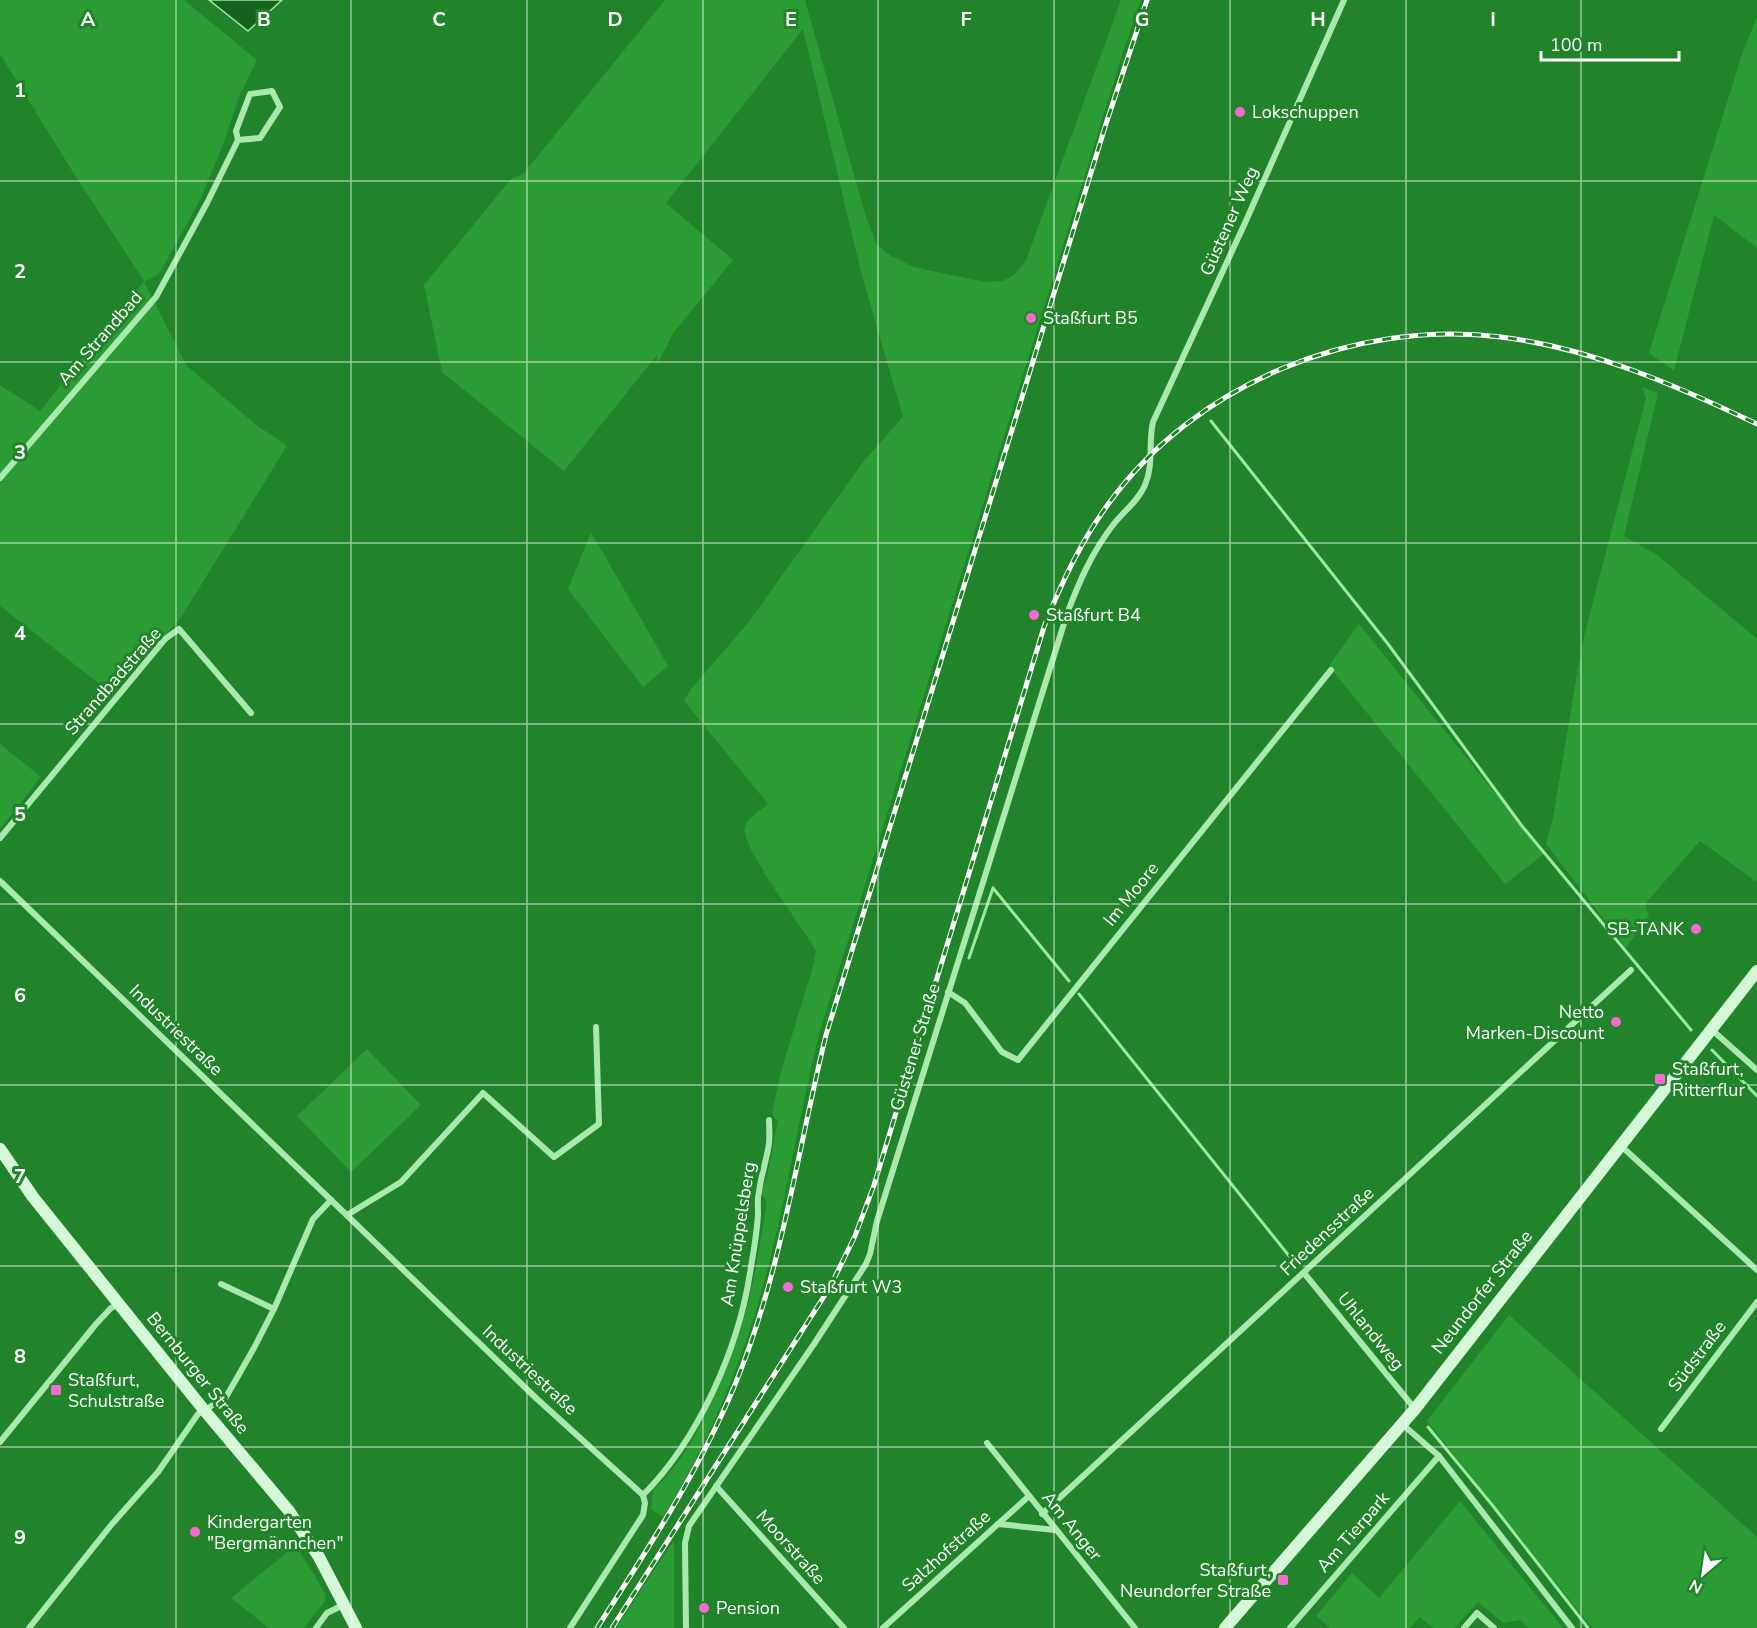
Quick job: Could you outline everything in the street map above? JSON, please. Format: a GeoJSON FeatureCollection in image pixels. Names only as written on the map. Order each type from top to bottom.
{"type":"FeatureCollection","features":[{"type":"Feature","properties":{"kind":"main road","name":"Neundorfer Straße"},"geometry":{"type":"LineString","coordinates":[[1225,1628],[1402,1424],[1757,970]]}},
{"type":"Feature","properties":{"kind":"main road","name":"Bernburger Straße"},"geometry":{"type":"LineString","coordinates":[[0,1149],[33,1197],[204,1410],[289,1511],[319,1557],[356,1628]]}},
{"type":"Feature","properties":{"kind":"street","name":"Güstener Weg"},"geometry":{"type":"LineString","coordinates":[[1151,457],[1150,436],[1154,422],[1344,0]]}},
{"type":"Feature","properties":{"kind":"street","name":"Am Strandbad"},"geometry":{"type":"LineString","coordinates":[[0,478],[156,297],[207,203],[237,140],[236,130],[250,94],[272,92],[280,107],[260,138],[237,140]]}},
{"type":"Feature","properties":{"kind":"street","name":"Güstener Straße"},"geometry":{"type":"LineString","coordinates":[[686,1628],[685,1543],[689,1526],[866,1264],[877,1221],[1067,614],[1080,580],[1094,553],[1113,525],[1144,489],[1149,475],[1151,457]]}},
{"type":"Feature","properties":{"kind":"street","name":"Strandbadstraße"},"geometry":{"type":"LineString","coordinates":[[0,838],[158,647],[165,639],[179,630],[197,648],[251,713]]}},
{"type":"Feature","properties":{"kind":"street","name":"Im Moore"},"geometry":{"type":"LineString","coordinates":[[948,992],[965,1003],[1002,1052],[1018,1060],[1331,670]]}},
{"type":"Feature","properties":{"kind":"street","name":"Industriestraße"},"geometry":{"type":"LineString","coordinates":[[0,881],[536,1398],[643,1495]]}},
{"type":"Feature","properties":{"kind":"street","name":"Friedensstraße"},"geometry":{"type":"LineString","coordinates":[[1042,1514],[1631,970]]}},
{"type":"Feature","properties":{"kind":"street"},"geometry":{"type":"LineString","coordinates":[[347,1215],[401,1182],[483,1093],[554,1157],[599,1124],[596,1027]]}},
{"type":"Feature","properties":{"kind":"street"},"geometry":{"type":"LineString","coordinates":[[1710,1028],[1757,1070]]}},
{"type":"Feature","properties":{"kind":"street","name":"Am Knüppelsberg"},"geometry":{"type":"LineString","coordinates":[[643,1495],[661,1477],[680,1452],[699,1420],[737,1327],[750,1275],[758,1216],[758,1193],[769,1141],[769,1120]]}},
{"type":"Feature","properties":{"kind":"street"},"geometry":{"type":"LineString","coordinates":[[1620,1145],[1757,1270]]}},
{"type":"Feature","properties":{"kind":"street"},"geometry":{"type":"LineString","coordinates":[[29,1628],[112,1524],[158,1472],[198,1414],[226,1397],[274,1309],[313,1219],[331,1200]]}},
{"type":"Feature","properties":{"kind":"street","name":"Uhlandweg"},"geometry":{"type":"LineString","coordinates":[[1304,1272],[1414,1409]]}},
{"type":"Feature","properties":{"kind":"street"},"geometry":{"type":"LineString","coordinates":[[221,1284],[274,1309]]}},
{"type":"Feature","properties":{"kind":"street","name":"Südstraße"},"geometry":{"type":"LineString","coordinates":[[1660,1429],[1757,1302]]}},
{"type":"Feature","properties":{"kind":"street"},"geometry":{"type":"LineString","coordinates":[[0,1442],[96,1324],[111,1308],[119,1304]]}},
{"type":"Feature","properties":{"kind":"street"},"geometry":{"type":"LineString","coordinates":[[1402,1424],[1439,1456],[1572,1628]]}},
{"type":"Feature","properties":{"kind":"street","name":"Am Anger"},"geometry":{"type":"LineString","coordinates":[[987,1443],[1135,1628]]}},
{"type":"Feature","properties":{"kind":"street","name":"Am Tierpark"},"geometry":{"type":"LineString","coordinates":[[1290,1628],[1439,1456]]}},
{"type":"Feature","properties":{"kind":"street","name":"Moorstraße"},"geometry":{"type":"LineString","coordinates":[[716,1486],[844,1628]]}},
{"type":"Feature","properties":{"kind":"street"},"geometry":{"type":"LineString","coordinates":[[570,1628],[643,1515],[645,1503],[643,1495]]}},
{"type":"Feature","properties":{"kind":"street","name":"Salzhofstraße"},"geometry":{"type":"LineString","coordinates":[[883,1628],[1029,1496]]}},
{"type":"Feature","properties":{"kind":"street"},"geometry":{"type":"LineString","coordinates":[[998,1524],[1055,1530]]}},
{"type":"Feature","properties":{"kind":"street"},"geometry":{"type":"LineString","coordinates":[[316,1628],[327,1613],[345,1604]]}},
{"type":"Feature","properties":{"kind":"street"},"geometry":{"type":"LineString","coordinates":[[1464,1628],[1477,1613],[1494,1628]]}},
{"type":"Feature","properties":{"kind":"shaded area"},"geometry":{"type":"Polygon","coordinates":[[[0,0],[184,0],[257,60],[239,97],[223,145],[200,200],[159,274],[144,282],[187,366],[255,424],[287,446],[180,619],[111,693],[0,606],[0,385],[40,411],[144,281],[0,54],[0,0]]]}},
{"type":"Feature","properties":{"kind":"shaded area"},"geometry":{"type":"Polygon","coordinates":[[[209,0],[282,0],[248,31],[209,0]]]}},
{"type":"Feature","properties":{"kind":"shaded area"},"geometry":{"type":"Polygon","coordinates":[[[665,0],[805,0],[865,214],[877,245],[891,256],[914,267],[984,282],[1002,281],[1014,275],[1026,260],[1121,0],[1141,0],[819,1034],[779,1221],[755,1314],[734,1374],[709,1433],[663,1517],[651,1509],[653,1490],[672,1470],[702,1423],[733,1353],[746,1310],[767,1202],[761,1193],[767,1177],[778,1121],[772,1115],[780,1075],[816,951],[762,869],[746,837],[747,823],[768,804],[684,701],[691,689],[747,624],[863,462],[903,417],[861,272],[803,29],[666,203],[733,260],[674,332],[657,365],[657,355],[564,471],[442,372],[424,285],[511,179],[523,174],[665,0]]]}},
{"type":"Feature","properties":{"kind":"shaded area"},"geometry":{"type":"Polygon","coordinates":[[[1757,17],[1757,248],[1714,215],[1674,371],[1649,353],[1743,51],[1757,17]]]}},
{"type":"Feature","properties":{"kind":"shaded area"},"geometry":{"type":"Polygon","coordinates":[[[1642,387],[1658,393],[1624,536],[1657,555],[1757,639],[1757,882],[1700,841],[1645,904],[1649,915],[1626,948],[1546,844],[1553,818],[1582,644],[1646,398],[1642,387]]]}},
{"type":"Feature","properties":{"kind":"shaded area"},"geometry":{"type":"Polygon","coordinates":[[[591,532],[668,666],[643,687],[568,589],[591,532]]]}},
{"type":"Feature","properties":{"kind":"shaded area"},"geometry":{"type":"Polygon","coordinates":[[[1359,624],[1544,854],[1505,884],[1329,666],[1359,624]]]}},
{"type":"Feature","properties":{"kind":"shaded area"},"geometry":{"type":"Polygon","coordinates":[[[0,744],[41,777],[0,829],[0,744]]]}},
{"type":"Feature","properties":{"kind":"shaded area"},"geometry":{"type":"Polygon","coordinates":[[[367,1049],[421,1105],[351,1172],[297,1116],[367,1049]]]}},
{"type":"Feature","properties":{"kind":"shaded area"},"geometry":{"type":"Polygon","coordinates":[[[1509,1315],[1757,1537],[1757,1628],[1592,1628],[1427,1421],[1509,1315]]]}},
{"type":"Feature","properties":{"kind":"shaded area"},"geometry":{"type":"Polygon","coordinates":[[[1460,1501],[1563,1628],[1528,1628],[1521,1620],[1503,1623],[1478,1602],[1455,1628],[1433,1628],[1420,1617],[1410,1628],[1330,1628],[1316,1616],[1352,1573],[1379,1598],[1460,1501]]]}},
{"type":"Feature","properties":{"kind":"shaded area"},"geometry":{"type":"Polygon","coordinates":[[[674,1540],[674,1628],[616,1628],[674,1540]]]}},
{"type":"Feature","properties":{"kind":"shaded area"},"geometry":{"type":"Polygon","coordinates":[[[296,1545],[326,1595],[325,1601],[304,1628],[269,1628],[231,1598],[296,1545]]]}},
{"type":"Feature","properties":{"kind":"waterway"},"geometry":{"type":"LineString","coordinates":[[1211,421],[1388,644],[1522,826],[1691,1030]]}},
{"type":"Feature","properties":{"kind":"waterway"},"geometry":{"type":"LineString","coordinates":[[969,958],[993,888],[1069,981]]}},
{"type":"Feature","properties":{"kind":"waterway"},"geometry":{"type":"LineString","coordinates":[[1079,994],[1298,1267]]}},
{"type":"Feature","properties":{"kind":"waterway"},"geometry":{"type":"LineString","coordinates":[[1712,1050],[1757,1096]]}},
{"type":"Feature","properties":{"kind":"waterway"},"geometry":{"type":"LineString","coordinates":[[1428,1427],[1588,1628]]}},
{"type":"Feature","properties":{"kind":"railway"},"geometry":{"type":"LineString","coordinates":[[597,1628],[688,1480],[720,1419],[750,1345],[776,1258],[826,1035],[1105,127],[1147,0]]}},
{"type":"Feature","properties":{"kind":"railway"},"geometry":{"type":"LineString","coordinates":[[612,1628],[830,1287],[855,1236],[874,1185],[1044,627],[1065,578],[1089,532],[1109,503],[1145,461],[1186,424],[1233,393],[1283,368],[1336,350],[1390,338],[1446,334],[1501,337],[1534,342],[1600,359],[1664,382],[1757,424]]}},
{"type":"Feature","properties":{"kind":"place","name":"Lokschuppen"},"geometry":{"type":"Point","coordinates":[1240,112]}},
{"type":"Feature","properties":{"kind":"place","name":"Staßfurt B5"},"geometry":{"type":"Point","coordinates":[1031,318]}},
{"type":"Feature","properties":{"kind":"place","name":"Staßfurt B4"},"geometry":{"type":"Point","coordinates":[1034,615]}},
{"type":"Feature","properties":{"kind":"place","name":"SB-TANK"},"geometry":{"type":"Point","coordinates":[1696,929]}},
{"type":"Feature","properties":{"kind":"place","name":"Netto Marken-Discount"},"geometry":{"type":"Point","coordinates":[1616,1022]}},
{"type":"Feature","properties":{"kind":"place","name":"Staßfurt, Ritterflur"},"geometry":{"type":"Point","coordinates":[1660,1079]}},
{"type":"Feature","properties":{"kind":"place","name":"Staßfurt W3"},"geometry":{"type":"Point","coordinates":[788,1287]}},
{"type":"Feature","properties":{"kind":"place","name":"Staßfurt, Schulstraße"},"geometry":{"type":"Point","coordinates":[56,1390]}},
{"type":"Feature","properties":{"kind":"place","name":"Kindergarten \"Bergmännchen\""},"geometry":{"type":"Point","coordinates":[195,1532]}},
{"type":"Feature","properties":{"kind":"place","name":"Staßfurt, Neundorfer Straße"},"geometry":{"type":"Point","coordinates":[1283,1580]}},
{"type":"Feature","properties":{"kind":"place","name":"Pension"},"geometry":{"type":"Point","coordinates":[704,1608]}}]}
